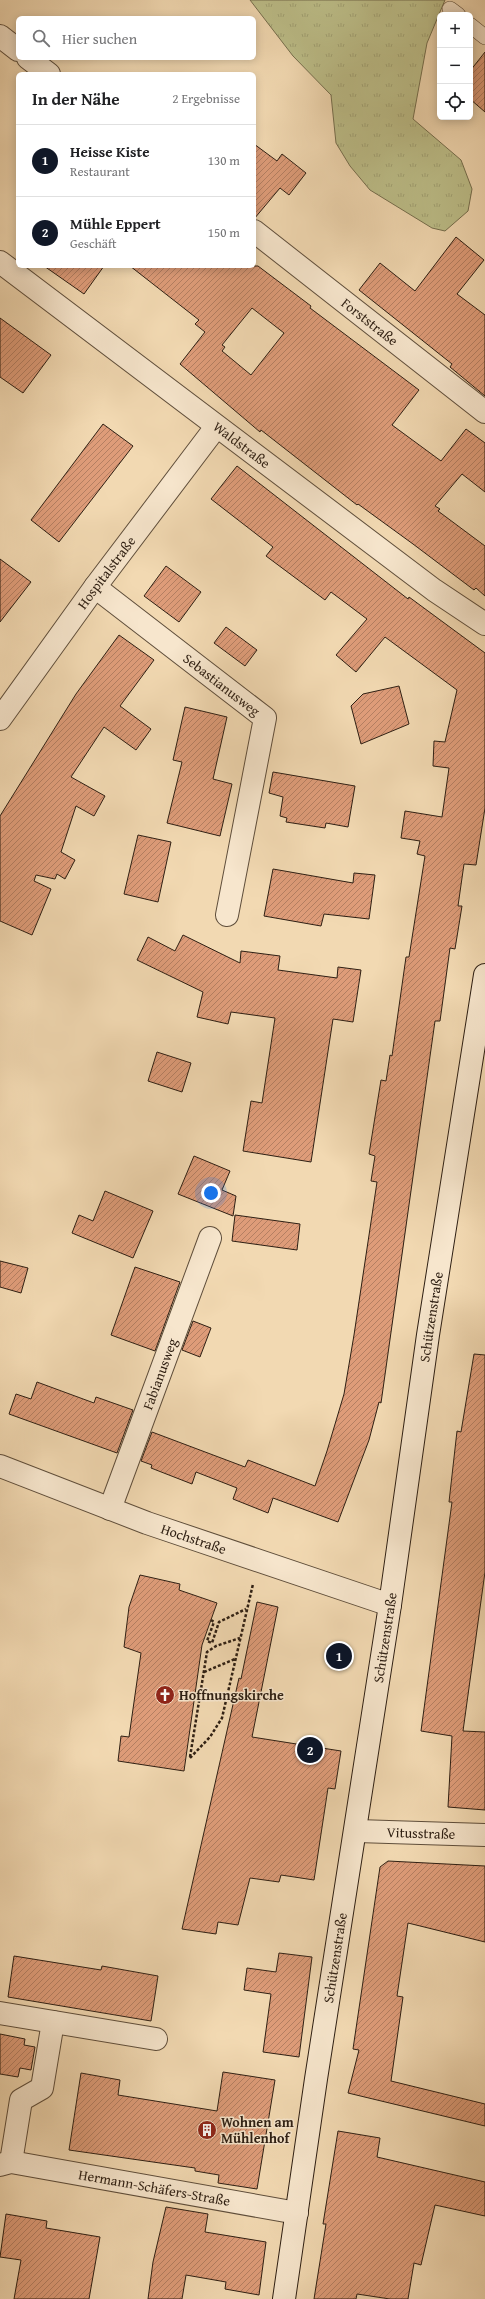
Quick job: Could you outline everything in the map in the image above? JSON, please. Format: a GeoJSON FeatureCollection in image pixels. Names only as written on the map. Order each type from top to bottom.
{"type":"FeatureCollection","features":[{"type":"Feature","properties":{"kind":"street"},"geometry":{"type":"LineString","coordinates":[[0,36],[16,48]]}},
{"type":"Feature","properties":{"kind":"street"},"geometry":{"type":"LineString","coordinates":[[31,60],[46,72]]}},
{"type":"Feature","properties":{"kind":"street","name":"Forststraße"},"geometry":{"type":"LineString","coordinates":[[256,233],[485,412]]}},
{"type":"Feature","properties":{"kind":"street","name":"Waldstraße"},"geometry":{"type":"LineString","coordinates":[[0,262],[216,427],[434,590],[485,624]]}},
{"type":"Feature","properties":{"kind":"street","name":"Hospitalstraße"},"geometry":{"type":"LineString","coordinates":[[0,719],[95,587],[216,427]]}},
{"type":"Feature","properties":{"kind":"street","name":"Sebastianusweg"},"geometry":{"type":"LineString","coordinates":[[95,587],[265,718],[227,915]]}},
{"type":"Feature","properties":{"kind":"street","name":"Schützenstraße"},"geometry":{"type":"LineString","coordinates":[[284,2299],[316,2079],[390,1605],[428,1335],[485,975]]}},
{"type":"Feature","properties":{"kind":"street","name":"Fabianusweg"},"geometry":{"type":"LineString","coordinates":[[110,1509],[210,1238]]}},
{"type":"Feature","properties":{"kind":"street","name":"Hochstraße"},"geometry":{"type":"LineString","coordinates":[[0,1466],[110,1509],[390,1605]]}},
{"type":"Feature","properties":{"kind":"street","name":"Vitusstraße"},"geometry":{"type":"LineString","coordinates":[[356,1830],[485,1835]]}},
{"type":"Feature","properties":{"kind":"street"},"geometry":{"type":"LineString","coordinates":[[0,2013],[156,2039]]}},
{"type":"Feature","properties":{"kind":"street","name":"Hermann-Schäfers-Straße"},"geometry":{"type":"LineString","coordinates":[[53,2022],[42,2088],[21,2100],[5,2164],[297,2213]]}},
{"type":"Feature","properties":{"kind":"lane"},"geometry":{"type":"LineString","coordinates":[[473,27],[485,37]]}},
{"type":"Feature","properties":{"kind":"path"},"geometry":{"type":"LineString","coordinates":[[240,1637],[216,1646],[207,1652],[190,1758],[214,1733],[222,1718],[259,1561]]}},
{"type":"Feature","properties":{"kind":"path"},"geometry":{"type":"LineString","coordinates":[[211,1620],[214,1622],[207,1641],[212,1643],[219,1622],[247,1609]]}},
{"type":"Feature","properties":{"kind":"path"},"geometry":{"type":"LineString","coordinates":[[203,1673],[235,1659]]}},
{"type":"Feature","properties":{"kind":"green space"},"geometry":{"type":"Polygon","coordinates":[[[250,0],[445,0],[440,12],[437,12],[437,19],[427,43],[413,119],[461,160],[472,189],[468,211],[445,231],[432,228],[370,190],[350,166],[336,143],[331,95],[293,56],[250,0]]]}},
{"type":"Feature","properties":{"kind":"building"},"geometry":{"type":"Polygon","coordinates":[[[485,52],[485,112],[473,102],[473,67],[485,52]]]}},
{"type":"Feature","properties":{"kind":"building"},"geometry":{"type":"Polygon","coordinates":[[[256,145],[277,161],[282,154],[306,173],[289,195],[280,188],[256,217],[256,145]]]}},
{"type":"Feature","properties":{"kind":"building"},"geometry":{"type":"Polygon","coordinates":[[[456,237],[484,260],[457,294],[485,315],[485,396],[450,367],[452,364],[359,290],[380,263],[415,291],[456,237]]]}},
{"type":"Feature","properties":{"kind":"building"},"geometry":{"type":"Polygon","coordinates":[[[256,266],[258,266],[311,306],[310,308],[419,390],[392,425],[441,461],[466,429],[485,443],[485,492],[462,474],[435,506],[440,509],[438,511],[485,546],[485,596],[476,588],[474,590],[358,504],[357,505],[261,430],[260,432],[180,364],[205,332],[195,324],[199,320],[133,268],[256,268],[256,266]],[[252,308],[222,345],[225,347],[222,351],[251,375],[284,333],[252,308]]]}},
{"type":"Feature","properties":{"kind":"building"},"geometry":{"type":"Polygon","coordinates":[[[47,268],[103,268],[84,294],[47,268]]]}},
{"type":"Feature","properties":{"kind":"building"},"geometry":{"type":"Polygon","coordinates":[[[0,318],[51,355],[23,393],[0,377],[0,318]]]}},
{"type":"Feature","properties":{"kind":"building"},"geometry":{"type":"Polygon","coordinates":[[[103,424],[133,446],[59,542],[31,520],[103,424]]]}},
{"type":"Feature","properties":{"kind":"building"},"geometry":{"type":"Polygon","coordinates":[[[237,466],[408,599],[409,597],[485,653],[485,808],[476,865],[464,864],[458,906],[462,906],[455,949],[450,948],[440,1021],[435,1021],[381,1403],[379,1402],[369,1440],[338,1522],[273,1498],[268,1513],[233,1499],[237,1488],[196,1472],[192,1484],[151,1468],[152,1465],[141,1461],[152,1432],[245,1467],[248,1460],[315,1486],[344,1394],[377,1182],[371,1181],[375,1156],[369,1154],[381,1080],[386,1081],[390,1055],[392,1056],[406,957],[409,957],[425,856],[417,854],[420,841],[401,838],[405,811],[442,817],[449,768],[433,766],[434,741],[445,742],[457,690],[385,637],[356,672],[336,655],[367,619],[331,592],[325,600],[266,556],[273,547],[211,499],[237,466]]]}},
{"type":"Feature","properties":{"kind":"building"},"geometry":{"type":"Polygon","coordinates":[[[0,559],[31,582],[0,622],[0,559]]]}},
{"type":"Feature","properties":{"kind":"building"},"geometry":{"type":"Polygon","coordinates":[[[166,566],[201,592],[179,622],[144,596],[166,566]]]}},
{"type":"Feature","properties":{"kind":"building"},"geometry":{"type":"Polygon","coordinates":[[[226,627],[257,650],[245,666],[214,643],[226,627]]]}},
{"type":"Feature","properties":{"kind":"building"},"geometry":{"type":"Polygon","coordinates":[[[119,635],[154,660],[120,706],[151,729],[136,750],[104,727],[71,777],[105,796],[94,816],[76,806],[61,852],[75,860],[65,879],[57,874],[55,879],[36,875],[34,881],[51,889],[32,935],[0,921],[0,816],[76,694],[119,635]]]}},
{"type":"Feature","properties":{"kind":"building"},"geometry":{"type":"Polygon","coordinates":[[[399,686],[409,724],[361,744],[351,706],[363,694],[399,686]]]}},
{"type":"Feature","properties":{"kind":"building"},"geometry":{"type":"Polygon","coordinates":[[[185,707],[227,717],[213,779],[232,784],[220,836],[167,823],[182,762],[173,760],[185,707]]]}},
{"type":"Feature","properties":{"kind":"building"},"geometry":{"type":"Polygon","coordinates":[[[273,772],[355,786],[348,827],[326,823],[325,828],[286,822],[287,818],[280,816],[283,797],[269,793],[273,772]]]}},
{"type":"Feature","properties":{"kind":"building"},"geometry":{"type":"Polygon","coordinates":[[[138,835],[171,842],[158,902],[124,894],[138,835]]]}},
{"type":"Feature","properties":{"kind":"building"},"geometry":{"type":"Polygon","coordinates":[[[273,869],[353,883],[354,873],[375,875],[369,919],[324,914],[321,926],[264,916],[273,869]]]}},
{"type":"Feature","properties":{"kind":"building"},"geometry":{"type":"Polygon","coordinates":[[[183,935],[240,963],[241,951],[280,956],[278,970],[337,978],[338,967],[361,970],[353,1022],[333,1019],[311,1162],[243,1151],[251,1101],[262,1103],[275,1018],[231,1012],[228,1024],[197,1017],[203,992],[137,960],[148,937],[175,951],[183,935]]]}},
{"type":"Feature","properties":{"kind":"building"},"geometry":{"type":"Polygon","coordinates":[[[157,1052],[191,1063],[182,1092],[148,1081],[157,1052]]]}},
{"type":"Feature","properties":{"kind":"building"},"geometry":{"type":"Polygon","coordinates":[[[194,1156],[230,1171],[222,1190],[236,1196],[233,1216],[178,1194],[194,1156]]]}},
{"type":"Feature","properties":{"kind":"building"},"geometry":{"type":"Polygon","coordinates":[[[105,1191],[153,1211],[133,1258],[72,1233],[79,1215],[93,1221],[105,1191]]]}},
{"type":"Feature","properties":{"kind":"building"},"geometry":{"type":"Polygon","coordinates":[[[235,1215],[300,1224],[297,1250],[232,1241],[235,1215]]]}},
{"type":"Feature","properties":{"kind":"building"},"geometry":{"type":"Polygon","coordinates":[[[0,1261],[28,1268],[21,1293],[0,1287],[0,1261]]]}},
{"type":"Feature","properties":{"kind":"building"},"geometry":{"type":"Polygon","coordinates":[[[135,1267],[180,1282],[155,1351],[111,1335],[135,1267]]]}},
{"type":"Feature","properties":{"kind":"building"},"geometry":{"type":"Polygon","coordinates":[[[193,1321],[211,1328],[200,1357],[182,1350],[193,1321]]]}},
{"type":"Feature","properties":{"kind":"building"},"geometry":{"type":"Polygon","coordinates":[[[474,1354],[485,1355],[485,1572],[463,1731],[485,1732],[485,1810],[448,1807],[452,1736],[421,1731],[452,1502],[449,1502],[457,1431],[461,1432],[474,1354]]]}},
{"type":"Feature","properties":{"kind":"building"},"geometry":{"type":"Polygon","coordinates":[[[37,1382],[94,1403],[96,1397],[133,1410],[117,1453],[9,1414],[16,1394],[31,1399],[37,1382]]]}},
{"type":"Feature","properties":{"kind":"building","name":"Hoffnungskirche"},"geometry":{"type":"Polygon","coordinates":[[[140,1575],[180,1584],[179,1590],[217,1603],[202,1645],[184,1771],[118,1761],[121,1736],[129,1737],[141,1653],[124,1647],[129,1607],[140,1575]]]}},
{"type":"Feature","properties":{"kind":"building"},"geometry":{"type":"Polygon","coordinates":[[[257,1602],[278,1607],[252,1737],[341,1751],[335,1789],[328,1788],[314,1880],[281,1875],[279,1882],[250,1878],[238,1925],[218,1922],[216,1934],[182,1929],[239,1678],[241,1679],[257,1602]]]}},
{"type":"Feature","properties":{"kind":"building"},"geometry":{"type":"Polygon","coordinates":[[[388,1861],[485,1866],[485,1942],[408,1923],[397,1996],[403,1997],[391,2081],[485,2104],[485,2126],[348,2093],[359,2050],[353,2049],[380,1867],[388,1861]]]}},
{"type":"Feature","properties":{"kind":"building"},"geometry":{"type":"Polygon","coordinates":[[[279,1953],[312,1957],[299,2057],[263,2052],[271,1994],[244,1990],[247,1968],[276,1972],[279,1953]]]}},
{"type":"Feature","properties":{"kind":"building"},"geometry":{"type":"Polygon","coordinates":[[[14,1956],[101,1970],[102,1966],[158,1976],[151,2021],[8,1997],[14,1956]]]}},
{"type":"Feature","properties":{"kind":"building"},"geometry":{"type":"Polygon","coordinates":[[[0,2034],[25,2039],[24,2045],[35,2047],[31,2070],[20,2068],[18,2077],[0,2074],[0,2034]]]}},
{"type":"Feature","properties":{"kind":"building","name":"Wohnen am Mühlenhof"},"geometry":{"type":"Polygon","coordinates":[[[223,2072],[275,2080],[257,2189],[218,2183],[219,2175],[195,2171],[195,2168],[69,2150],[81,2073],[120,2080],[118,2095],[217,2111],[223,2072]]]}},
{"type":"Feature","properties":{"kind":"building"},"geometry":{"type":"Polygon","coordinates":[[[338,2131],[380,2138],[377,2157],[485,2182],[485,2216],[435,2205],[421,2265],[414,2263],[408,2299],[390,2299],[357,2294],[356,2299],[314,2299],[326,2224],[323,2224],[338,2131]]]}},
{"type":"Feature","properties":{"kind":"building"},"geometry":{"type":"Polygon","coordinates":[[[166,2207],[208,2214],[205,2232],[266,2242],[259,2295],[225,2289],[226,2282],[186,2275],[182,2299],[148,2299],[153,2262],[166,2207]]]}},
{"type":"Feature","properties":{"kind":"building"},"geometry":{"type":"Polygon","coordinates":[[[6,2214],[47,2221],[46,2228],[100,2237],[89,2299],[14,2299],[21,2260],[0,2257],[6,2214]]]}},
{"type":"Feature","properties":{"kind":"place","name":"Heisse Kiste"},"geometry":{"type":"Point","coordinates":[339,1656]}},
{"type":"Feature","properties":{"kind":"place","name":"Hoffnungskirche"},"geometry":{"type":"Point","coordinates":[165,1695]}},
{"type":"Feature","properties":{"kind":"place","name":"Mühle Eppert"},"geometry":{"type":"Point","coordinates":[310,1750]}},
{"type":"Feature","properties":{"kind":"place","name":"Wohnen am Mühlenhof"},"geometry":{"type":"Point","coordinates":[207,2130]}}]}
